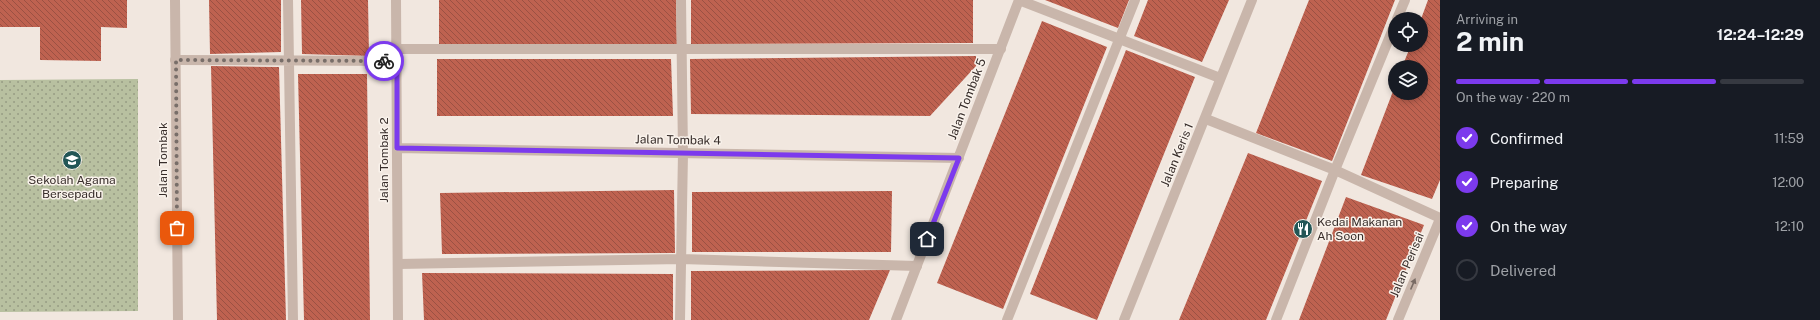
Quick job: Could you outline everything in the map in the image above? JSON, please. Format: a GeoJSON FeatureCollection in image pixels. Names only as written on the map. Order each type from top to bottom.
{"type":"FeatureCollection","features":[{"type":"Feature","properties":{"kind":"street","name":"Jalan Tombak"},"geometry":{"type":"LineString","coordinates":[[175,0],[178,320]]}},
{"type":"Feature","properties":{"kind":"street"},"geometry":{"type":"LineString","coordinates":[[288,0],[293,320]]}},
{"type":"Feature","properties":{"kind":"street","name":"Jalan Tombak 2"},"geometry":{"type":"LineString","coordinates":[[396,0],[398,320]]}},
{"type":"Feature","properties":{"kind":"street"},"geometry":{"type":"LineString","coordinates":[[680,320],[684,153],[681,0]]}},
{"type":"Feature","properties":{"kind":"street"},"geometry":{"type":"LineString","coordinates":[[1019,0],[1220,78]]}},
{"type":"Feature","properties":{"kind":"street","name":"Jalan Tombak 5"},"geometry":{"type":"LineString","coordinates":[[896,320],[1019,0]]}},
{"type":"Feature","properties":{"kind":"street"},"geometry":{"type":"LineString","coordinates":[[1007,320],[1135,0]]}},
{"type":"Feature","properties":{"kind":"street","name":"Jalan Keris 1"},"geometry":{"type":"LineString","coordinates":[[1124,320],[1206,119],[1220,78],[1252,0]]}},
{"type":"Feature","properties":{"kind":"street"},"geometry":{"type":"LineString","coordinates":[[1400,12],[1405,0]]}},
{"type":"Feature","properties":{"kind":"street"},"geometry":{"type":"LineString","coordinates":[[1276,320],[1388,41]]}},
{"type":"Feature","properties":{"kind":"street"},"geometry":{"type":"LineString","coordinates":[[397,49],[682,47],[1001,49]]}},
{"type":"Feature","properties":{"kind":"street"},"geometry":{"type":"LineString","coordinates":[[176,60],[397,61]]}},
{"type":"Feature","properties":{"kind":"street"},"geometry":{"type":"LineString","coordinates":[[1206,119],[1335,170],[1440,219]]}},
{"type":"Feature","properties":{"kind":"street","name":"Jalan Tombak 4"},"geometry":{"type":"LineString","coordinates":[[397,148],[959,158]]}},
{"type":"Feature","properties":{"kind":"street","name":"Jalan Perisai"},"geometry":{"type":"LineString","coordinates":[[1398,320],[1440,219]]}},
{"type":"Feature","properties":{"kind":"street"},"geometry":{"type":"LineString","coordinates":[[398,264],[681,259],[917,266]]}},
{"type":"Feature","properties":{"kind":"green space","name":"Sekolah Agama Bersepadu"},"geometry":{"type":"Polygon","coordinates":[[[138,79],[138,311],[0,312],[0,80],[138,79]]]}},
{"type":"Feature","properties":{"kind":"building"},"geometry":{"type":"Polygon","coordinates":[[[0,0],[127,0],[127,28],[101,27],[101,61],[40,60],[40,27],[0,27],[0,0]]]}},
{"type":"Feature","properties":{"kind":"building"},"geometry":{"type":"Polygon","coordinates":[[[209,0],[281,0],[281,52],[210,54],[209,0]]]}},
{"type":"Feature","properties":{"kind":"building"},"geometry":{"type":"Polygon","coordinates":[[[301,0],[368,0],[369,56],[302,54],[301,0]]]}},
{"type":"Feature","properties":{"kind":"building"},"geometry":{"type":"Polygon","coordinates":[[[439,0],[676,0],[677,44],[439,45],[439,0]]]}},
{"type":"Feature","properties":{"kind":"building"},"geometry":{"type":"Polygon","coordinates":[[[691,0],[973,0],[973,43],[691,44],[691,0]]]}},
{"type":"Feature","properties":{"kind":"building"},"geometry":{"type":"Polygon","coordinates":[[[1045,0],[1129,0],[1118,28],[1045,0]]]}},
{"type":"Feature","properties":{"kind":"building"},"geometry":{"type":"Polygon","coordinates":[[[1148,0],[1229,0],[1202,62],[1134,36],[1148,0]]]}},
{"type":"Feature","properties":{"kind":"building"},"geometry":{"type":"Polygon","coordinates":[[[1309,0],[1395,0],[1390,12],[1388,12],[1388,18],[1332,161],[1256,133],[1309,0]]]}},
{"type":"Feature","properties":{"kind":"building"},"geometry":{"type":"Polygon","coordinates":[[[1428,0],[1440,0],[1440,180],[1432,199],[1361,175],[1390,100],[1428,100],[1428,60],[1405,60],[1408,52],[1428,52],[1428,12],[1424,12],[1428,0]]]}},
{"type":"Feature","properties":{"kind":"building"},"geometry":{"type":"Polygon","coordinates":[[[1042,21],[1107,47],[1003,309],[937,283],[1042,21]]]}},
{"type":"Feature","properties":{"kind":"building"},"geometry":{"type":"Polygon","coordinates":[[[1126,50],[1195,77],[1097,320],[1030,294],[1126,50]]]}},
{"type":"Feature","properties":{"kind":"building"},"geometry":{"type":"Polygon","coordinates":[[[976,56],[976,66],[930,116],[691,114],[690,59],[976,56]]]}},
{"type":"Feature","properties":{"kind":"building"},"geometry":{"type":"Polygon","coordinates":[[[437,59],[671,59],[673,116],[437,116],[437,59]]]}},
{"type":"Feature","properties":{"kind":"building"},"geometry":{"type":"Polygon","coordinates":[[[211,66],[279,67],[286,320],[217,320],[211,66]]]}},
{"type":"Feature","properties":{"kind":"building"},"geometry":{"type":"Polygon","coordinates":[[[298,74],[367,74],[370,320],[304,320],[298,74]]]}},
{"type":"Feature","properties":{"kind":"building"},"geometry":{"type":"Polygon","coordinates":[[[1248,153],[1322,181],[1266,320],[1179,320],[1248,153]]]}},
{"type":"Feature","properties":{"kind":"building"},"geometry":{"type":"Polygon","coordinates":[[[674,190],[675,253],[442,254],[440,193],[674,190]]]}},
{"type":"Feature","properties":{"kind":"building"},"geometry":{"type":"Polygon","coordinates":[[[892,191],[891,252],[692,252],[692,192],[892,191]]]}},
{"type":"Feature","properties":{"kind":"building"},"geometry":{"type":"Polygon","coordinates":[[[1346,197],[1424,225],[1386,320],[1299,320],[1346,197]]]}},
{"type":"Feature","properties":{"kind":"building"},"geometry":{"type":"Polygon","coordinates":[[[890,270],[869,320],[691,320],[691,271],[890,270]]]}},
{"type":"Feature","properties":{"kind":"building"},"geometry":{"type":"Polygon","coordinates":[[[422,273],[673,274],[673,320],[424,320],[422,273]]]}},
{"type":"Feature","properties":{"kind":"way so far"},"geometry":{"type":"LineString","coordinates":[[177,228],[176,60],[384,61]]}},
{"type":"Feature","properties":{"kind":"place","name":"Sekolah Agama Bersepadu"},"geometry":{"type":"Point","coordinates":[72,160]}},
{"type":"Feature","properties":{"kind":"place","name":"Kedai Makanan Ah Soon"},"geometry":{"type":"Point","coordinates":[1303,229]}},
{"type":"Feature","properties":{"kind":"route"},"geometry":{"type":"LineString","coordinates":[[384,61],[397,61],[397,148],[959,158],[927,239]]}}]}
